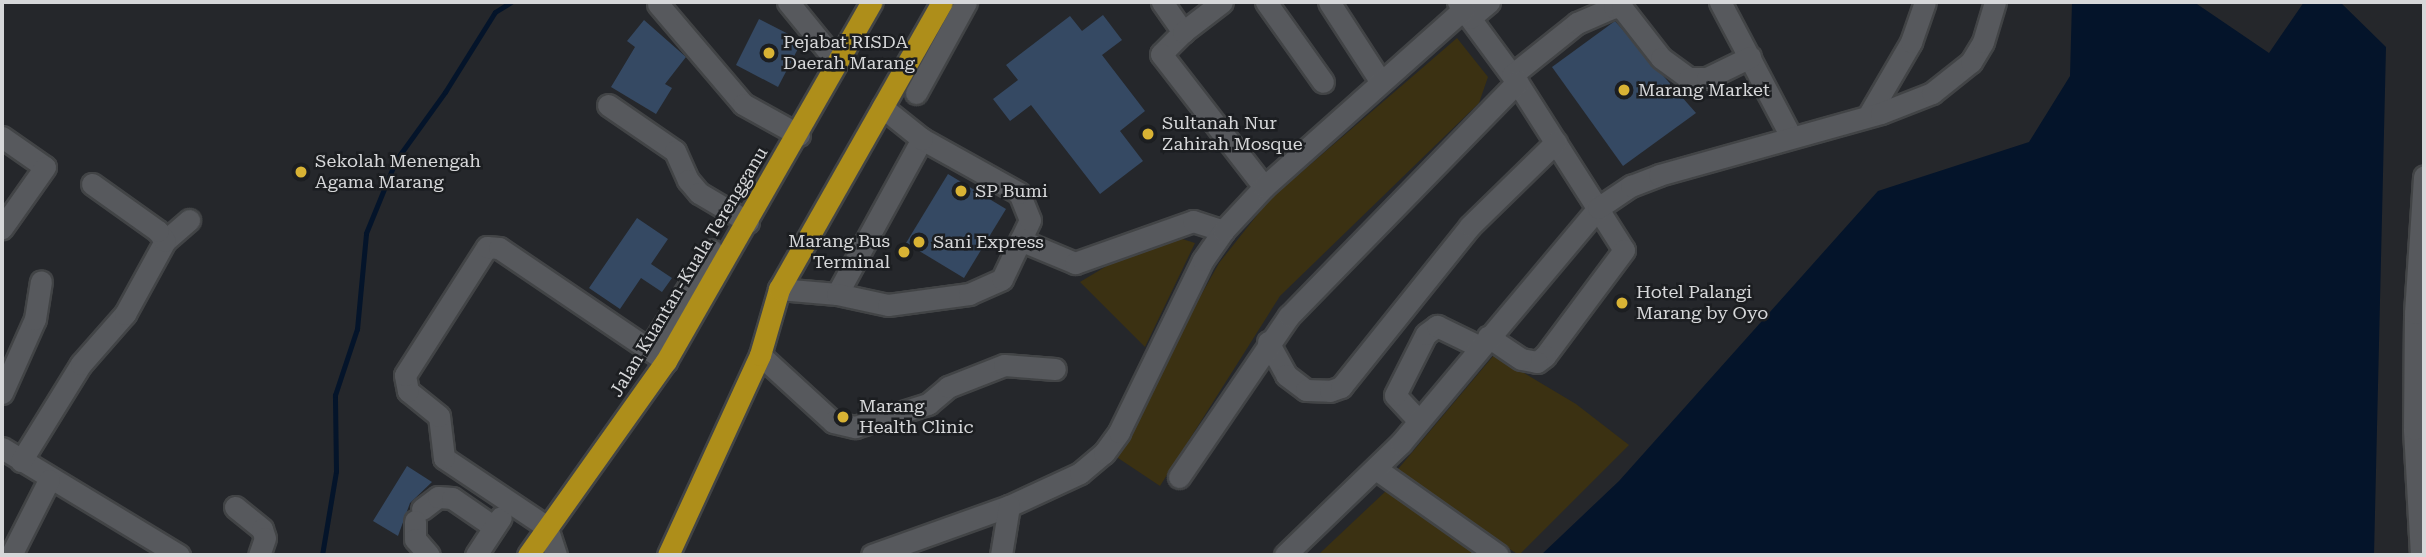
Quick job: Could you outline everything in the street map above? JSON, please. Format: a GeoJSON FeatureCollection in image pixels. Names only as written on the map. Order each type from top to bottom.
{"type":"FeatureCollection","features":[{"type":"Feature","properties":{"kind":"highway","name":"Jalan Kuantan-Kuala Terengganu"},"geometry":{"type":"LineString","coordinates":[[528,555],[657,355],[748,222],[872,2]]}},
{"type":"Feature","properties":{"kind":"highway"},"geometry":{"type":"LineString","coordinates":[[668,555],[760,355],[779,289],[882,107],[938,29],[942,2]]}},
{"type":"Feature","properties":{"kind":"street"},"geometry":{"type":"LineString","coordinates":[[788,2],[837,62]]}},
{"type":"Feature","properties":{"kind":"street"},"geometry":{"type":"LineString","coordinates":[[916,93],[938,29],[966,2]]}},
{"type":"Feature","properties":{"kind":"street"},"geometry":{"type":"LineString","coordinates":[[1162,2],[1183,32]]}},
{"type":"Feature","properties":{"kind":"street"},"geometry":{"type":"LineString","coordinates":[[1222,2],[1183,32],[1161,54],[1264,187]]}},
{"type":"Feature","properties":{"kind":"street"},"geometry":{"type":"LineString","coordinates":[[1266,2],[1323,82]]}},
{"type":"Feature","properties":{"kind":"street"},"geometry":{"type":"LineString","coordinates":[[1329,2],[1381,82]]}},
{"type":"Feature","properties":{"kind":"street"},"geometry":{"type":"LineString","coordinates":[[872,555],[1009,506],[1080,473],[1104,453],[1119,432],[1203,260],[1223,231],[1264,187],[1464,10],[1487,2]]}},
{"type":"Feature","properties":{"kind":"street"},"geometry":{"type":"LineString","coordinates":[[1720,2],[1790,135]]}},
{"type":"Feature","properties":{"kind":"street"},"geometry":{"type":"LineString","coordinates":[[1868,116],[1911,43],[1925,2]]}},
{"type":"Feature","properties":{"kind":"street"},"geometry":{"type":"LineString","coordinates":[[1285,555],[1376,469],[1598,208],[1630,186],[1659,175],[1790,135],[1868,116],[1932,93],[1960,73],[1983,43],[1995,2]]}},
{"type":"Feature","properties":{"kind":"street"},"geometry":{"type":"LineString","coordinates":[[658,4],[743,104],[799,135]]}},
{"type":"Feature","properties":{"kind":"street"},"geometry":{"type":"LineString","coordinates":[[1179,477],[1268,342],[1515,79],[1577,23],[1614,7],[1622,8],[1661,58],[1689,78],[1707,78],[1750,57]]}},
{"type":"Feature","properties":{"kind":"street"},"geometry":{"type":"LineString","coordinates":[[1419,421],[1395,395],[1426,334],[1437,326],[1531,362],[1545,356],[1559,341],[1622,257],[1622,245],[1515,79],[1464,10]]}},
{"type":"Feature","properties":{"kind":"street"},"geometry":{"type":"LineString","coordinates":[[608,105],[676,151],[688,180],[699,193],[748,222]]}},
{"type":"Feature","properties":{"kind":"street"},"geometry":{"type":"LineString","coordinates":[[779,289],[837,293],[888,305],[969,294],[1002,279],[1030,220],[1019,193],[922,139],[882,107]]}},
{"type":"Feature","properties":{"kind":"street"},"geometry":{"type":"LineString","coordinates":[[2,137],[45,167],[2,228]]}},
{"type":"Feature","properties":{"kind":"street"},"geometry":{"type":"LineString","coordinates":[[837,293],[922,139]]}},
{"type":"Feature","properties":{"kind":"street"},"geometry":{"type":"LineString","coordinates":[[1268,342],[1286,375],[1306,390],[1331,391],[1341,387],[1470,226],[1556,142]]}},
{"type":"Feature","properties":{"kind":"street"},"geometry":{"type":"LineString","coordinates":[[2421,555],[2414,416],[2424,176]]}},
{"type":"Feature","properties":{"kind":"street"},"geometry":{"type":"LineString","coordinates":[[92,184],[158,231],[164,241]]}},
{"type":"Feature","properties":{"kind":"street"},"geometry":{"type":"LineString","coordinates":[[21,461],[81,364],[125,314],[164,241],[189,220]]}},
{"type":"Feature","properties":{"kind":"street"},"geometry":{"type":"LineString","coordinates":[[1020,240],[1075,263],[1194,221],[1223,231]]}},
{"type":"Feature","properties":{"kind":"street"},"geometry":{"type":"LineString","coordinates":[[556,555],[548,527],[512,500],[444,458],[439,416],[408,391],[405,375],[480,253],[487,247],[499,248],[657,355],[712,250]]}},
{"type":"Feature","properties":{"kind":"street"},"geometry":{"type":"LineString","coordinates":[[2,393],[35,319],[41,281]]}},
{"type":"Feature","properties":{"kind":"street"},"geometry":{"type":"LineString","coordinates":[[760,355],[833,422],[855,427],[928,404],[948,387],[1004,365],[1055,369]]}},
{"type":"Feature","properties":{"kind":"street"},"geometry":{"type":"LineString","coordinates":[[2,448],[49,480],[179,555]]}},
{"type":"Feature","properties":{"kind":"street"},"geometry":{"type":"LineString","coordinates":[[1376,469],[1498,555]]}},
{"type":"Feature","properties":{"kind":"street"},"geometry":{"type":"LineString","coordinates":[[11,555],[49,480]]}},
{"type":"Feature","properties":{"kind":"street"},"geometry":{"type":"LineString","coordinates":[[429,555],[415,539],[419,515],[438,497],[452,498],[494,527]]}},
{"type":"Feature","properties":{"kind":"street"},"geometry":{"type":"LineString","coordinates":[[476,555],[512,500]]}},
{"type":"Feature","properties":{"kind":"street"},"geometry":{"type":"LineString","coordinates":[[1001,555],[1009,506]]}},
{"type":"Feature","properties":{"kind":"street"},"geometry":{"type":"LineString","coordinates":[[235,507],[262,529],[265,538],[259,555]]}},
{"type":"Feature","properties":{"kind":"shaded area"},"geometry":{"type":"Polygon","coordinates":[[[1457,38],[1488,77],[1479,103],[1280,296],[1160,486],[1112,454],[1219,263],[1269,200],[1457,38]]]}},
{"type":"Feature","properties":{"kind":"shaded area"},"geometry":{"type":"Polygon","coordinates":[[[1176,237],[1195,243],[1145,347],[1080,282],[1138,247],[1176,237]]]}},
{"type":"Feature","properties":{"kind":"shaded area"},"geometry":{"type":"Polygon","coordinates":[[[1494,355],[1576,404],[1629,445],[1519,555],[1393,475],[1494,355]]]}},
{"type":"Feature","properties":{"kind":"shaded area"},"geometry":{"type":"Polygon","coordinates":[[[1387,490],[1484,555],[1318,555],[1387,490]]]}},
{"type":"Feature","properties":{"kind":"water"},"geometry":{"type":"Polygon","coordinates":[[[2072,2],[2194,2],[2269,53],[2304,2],[2340,2],[2386,47],[2374,555],[1541,555],[1619,481],[1878,191],[2029,142],[2070,76],[2072,2]]]}},
{"type":"Feature","properties":{"kind":"building"},"geometry":{"type":"Polygon","coordinates":[[[1103,15],[1122,40],[1102,55],[1145,111],[1120,131],[1143,161],[1100,194],[1031,105],[1010,121],[993,99],[1018,80],[1006,65],[1070,16],[1082,31],[1103,15]]]}},
{"type":"Feature","properties":{"kind":"building","name":"Pejabat RISDA Daerah Marang"},"geometry":{"type":"Polygon","coordinates":[[[759,19],[802,41],[778,87],[736,65],[759,19]]]}},
{"type":"Feature","properties":{"kind":"building"},"geometry":{"type":"Polygon","coordinates":[[[644,20],[686,57],[665,84],[672,88],[656,114],[611,87],[635,47],[627,41],[644,20]]]}},
{"type":"Feature","properties":{"kind":"building","name":"Marang Market"},"geometry":{"type":"Polygon","coordinates":[[[1615,21],[1696,113],[1623,166],[1552,67],[1615,21]]]}},
{"type":"Feature","properties":{"kind":"building"},"geometry":{"type":"Polygon","coordinates":[[[948,174],[1006,209],[964,278],[906,243],[948,174]]]}},
{"type":"Feature","properties":{"kind":"building"},"geometry":{"type":"Polygon","coordinates":[[[637,218],[668,239],[651,264],[672,278],[662,292],[641,278],[620,309],[589,288],[637,218]]]}},
{"type":"Feature","properties":{"kind":"building"},"geometry":{"type":"Polygon","coordinates":[[[407,466],[432,482],[410,503],[398,536],[373,521],[407,466]]]}},
{"type":"Feature","properties":{"kind":"waterway"},"geometry":{"type":"LineString","coordinates":[[322,555],[336,471],[335,395],[357,329],[366,233],[396,160],[445,92],[495,12],[511,2]]}},
{"type":"Feature","properties":{"kind":"place","name":"Pejabat RISDA Daerah Marang"},"geometry":{"type":"Point","coordinates":[769,53]}},
{"type":"Feature","properties":{"kind":"place","name":"Marang Market"},"geometry":{"type":"Point","coordinates":[1624,90]}},
{"type":"Feature","properties":{"kind":"place","name":"Sultanah Nur Zahirah Mosque"},"geometry":{"type":"Point","coordinates":[1148,134]}},
{"type":"Feature","properties":{"kind":"place","name":"Sekolah Menengah Agama Marang"},"geometry":{"type":"Point","coordinates":[301,172]}},
{"type":"Feature","properties":{"kind":"place","name":"SP Bumi"},"geometry":{"type":"Point","coordinates":[961,191]}},
{"type":"Feature","properties":{"kind":"place","name":"Sani Express"},"geometry":{"type":"Point","coordinates":[919,242]}},
{"type":"Feature","properties":{"kind":"place","name":"Marang Bus Terminal"},"geometry":{"type":"Point","coordinates":[904,252]}},
{"type":"Feature","properties":{"kind":"place","name":"Hotel Palangi Marang by Oyo"},"geometry":{"type":"Point","coordinates":[1622,303]}},
{"type":"Feature","properties":{"kind":"place","name":"Marang Health Clinic"},"geometry":{"type":"Point","coordinates":[843,417]}}]}
